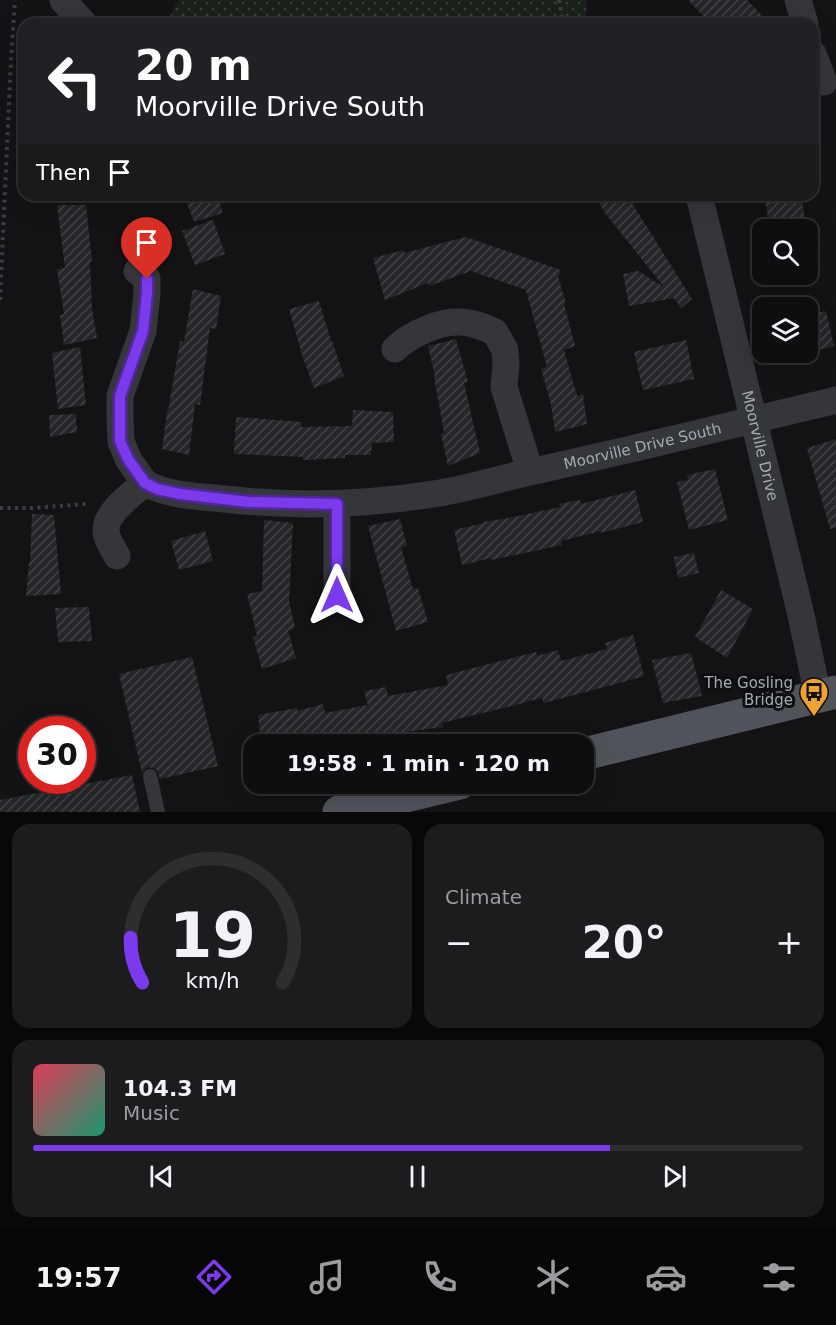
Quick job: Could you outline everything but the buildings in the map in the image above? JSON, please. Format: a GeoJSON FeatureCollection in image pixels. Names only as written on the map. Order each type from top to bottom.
{"type":"FeatureCollection","features":[{"type":"Feature","properties":{"kind":"main road"},"geometry":{"type":"LineString","coordinates":[[594,752],[827,694]]}},
{"type":"Feature","properties":{"kind":"main road"},"geometry":{"type":"LineString","coordinates":[[339,812],[388,806],[426,794]]}},
{"type":"Feature","properties":{"kind":"street"},"geometry":{"type":"LineString","coordinates":[[63,0],[79,18]]}},
{"type":"Feature","properties":{"kind":"street"},"geometry":{"type":"LineString","coordinates":[[798,0],[803,18]]}},
{"type":"Feature","properties":{"kind":"street","name":"Moorville Drive"},"geometry":{"type":"LineString","coordinates":[[700,201],[801,615],[827,694]]}},
{"type":"Feature","properties":{"kind":"street"},"geometry":{"type":"LineString","coordinates":[[117,556],[106,529],[111,514],[145,483],[128,459],[120,441],[120,396],[143,331],[147,279],[138,271]]}},
{"type":"Feature","properties":{"kind":"street"},"geometry":{"type":"LineString","coordinates":[[395,349],[413,334],[457,321],[495,332],[505,350],[504,387],[530,471]]}},
{"type":"Feature","properties":{"kind":"street","name":"Moorville Drive South"},"geometry":{"type":"LineString","coordinates":[[145,483],[157,489],[180,494],[249,502],[337,504],[432,494],[468,488],[530,471],[604,456],[836,400]]}},
{"type":"Feature","properties":{"kind":"street"},"geometry":{"type":"LineString","coordinates":[[337,504],[337,595]]}},
{"type":"Feature","properties":{"kind":"lane"},"geometry":{"type":"LineString","coordinates":[[150,776],[158,812]]}},
{"type":"Feature","properties":{"kind":"path"},"geometry":{"type":"LineString","coordinates":[[0,300],[15,0]]}},
{"type":"Feature","properties":{"kind":"path"},"geometry":{"type":"LineString","coordinates":[[559,0],[562,18]]}},
{"type":"Feature","properties":{"kind":"path"},"geometry":{"type":"LineString","coordinates":[[0,508],[124,502]]}},
{"type":"Feature","properties":{"kind":"shaded area"},"geometry":{"type":"Polygon","coordinates":[[[178,0],[586,0],[587,18],[169,18],[178,0]]]}},
{"type":"Feature","properties":{"kind":"place","name":"The Gosling Bridge"},"geometry":{"type":"Point","coordinates":[814,718]}},
{"type":"Feature","properties":{"kind":"route"},"geometry":{"type":"LineString","coordinates":[[147,279],[143,331],[120,396],[120,441],[128,459],[145,483],[157,489],[180,494],[249,502],[337,504],[337,595]]}}]}
